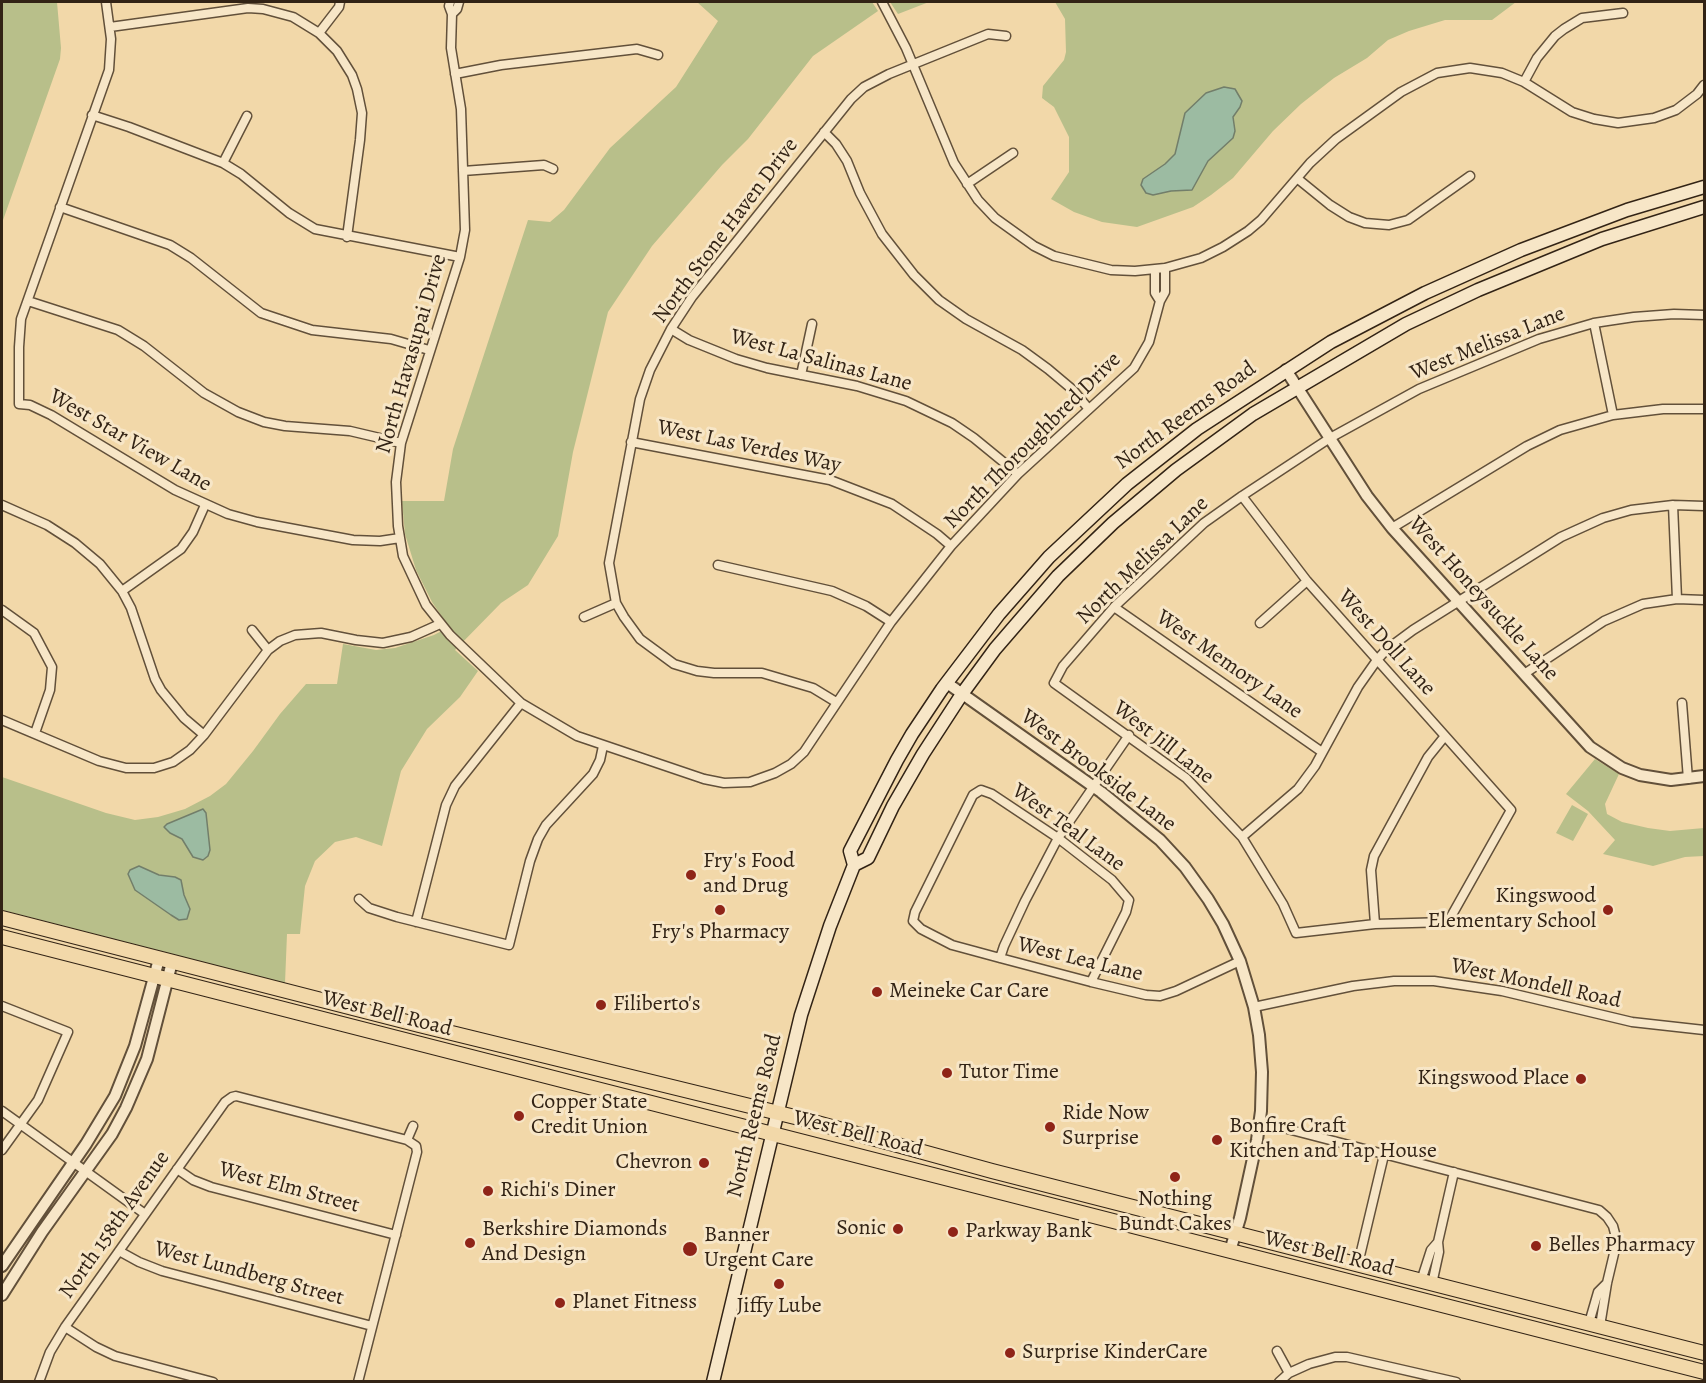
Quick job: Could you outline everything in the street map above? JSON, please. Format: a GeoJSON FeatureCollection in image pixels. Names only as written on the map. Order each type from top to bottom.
{"type":"FeatureCollection","features":[{"type":"Feature","properties":{"kind":"main road","name":"North Reems Road"},"geometry":{"type":"LineString","coordinates":[[712,1382],[809,986],[854,865],[850,851],[897,760],[947,683],[999,614],[1048,557],[1118,492],[1197,429],[1332,342],[1425,293],[1500,260],[1627,210],[1704,188]]}},
{"type":"Feature","properties":{"kind":"main road","name":"North Reems Road"},"geometry":{"type":"LineString","coordinates":[[854,865],[868,858],[911,774],[962,694],[996,649],[1058,576],[1113,523],[1176,470],[1253,414],[1406,324],[1478,290],[1602,239],[1704,207]]}},
{"type":"Feature","properties":{"kind":"main road","name":"West Bell Road"},"geometry":{"type":"LineString","coordinates":[[2,918],[777,1113],[992,1171],[1704,1353]]}},
{"type":"Feature","properties":{"kind":"main road","name":"West Bell Road"},"geometry":{"type":"LineString","coordinates":[[2,937],[1704,1372]]}},
{"type":"Feature","properties":{"kind":"main road"},"geometry":{"type":"LineString","coordinates":[[562,1080],[567,1062]]}},
{"type":"Feature","properties":{"kind":"main road"},"geometry":{"type":"LineString","coordinates":[[943,1176],[961,1173],[985,1178],[992,1171]]}},
{"type":"Feature","properties":{"kind":"main road"},"geometry":{"type":"LineString","coordinates":[[993,1190],[1004,1184],[1036,1190],[1048,1185]]}},
{"type":"Feature","properties":{"kind":"street"},"geometry":{"type":"LineString","coordinates":[[106,2],[110,27],[109,70],[28,301],[117,330],[144,346],[204,393],[238,412],[264,422],[350,431],[401,443]]}},
{"type":"Feature","properties":{"kind":"street"},"geometry":{"type":"LineString","coordinates":[[319,33],[339,7],[340,2]]}},
{"type":"Feature","properties":{"kind":"street","name":"North Havasupai Drive"},"geometry":{"type":"LineString","coordinates":[[450,2],[451,48],[461,109],[465,230],[460,257],[401,443],[396,482],[403,556],[426,605],[440,624],[477,663],[521,703],[577,736],[603,746],[704,779],[724,783],[750,782]]}},
{"type":"Feature","properties":{"kind":"street","name":"North Havasupai Drive"},"geometry":{"type":"LineString","coordinates":[[452,14],[459,2]]}},
{"type":"Feature","properties":{"kind":"street"},"geometry":{"type":"LineString","coordinates":[[882,2],[913,65],[954,163],[978,200],[995,218],[1034,246],[1054,256],[1112,270],[1165,268],[1201,258],[1248,231],[1275,206],[1321,151],[1401,92],[1437,73],[1470,68],[1502,73],[1524,82],[1572,112],[1618,123],[1654,118],[1676,110],[1697,94],[1704,85]]}},
{"type":"Feature","properties":{"kind":"street"},"geometry":{"type":"LineString","coordinates":[[110,27],[248,8],[293,17],[319,33],[337,51],[349,69],[357,89],[362,113],[347,237]]}},
{"type":"Feature","properties":{"kind":"street"},"geometry":{"type":"LineString","coordinates":[[1524,82],[1537,58],[1555,36],[1564,29],[1582,18],[1623,13]]}},
{"type":"Feature","properties":{"kind":"street","name":"North Stone Haven Drive"},"geometry":{"type":"LineString","coordinates":[[836,702],[813,688],[762,673],[714,673],[674,664],[640,639],[616,603],[609,564],[640,399],[650,370],[671,329],[692,297],[851,99],[877,79],[988,34],[1006,36]]}},
{"type":"Feature","properties":{"kind":"street"},"geometry":{"type":"LineString","coordinates":[[454,74],[501,65],[637,49],[658,55]]}},
{"type":"Feature","properties":{"kind":"street"},"geometry":{"type":"LineString","coordinates":[[92,115],[223,163],[241,174],[289,213],[315,229],[460,257]]}},
{"type":"Feature","properties":{"kind":"street"},"geometry":{"type":"LineString","coordinates":[[223,163],[247,116]]}},
{"type":"Feature","properties":{"kind":"street"},"geometry":{"type":"LineString","coordinates":[[824,132],[836,144],[847,161],[860,193],[882,234],[914,275],[939,300],[966,319],[1022,350],[1048,369],[1073,390],[1088,408]]}},
{"type":"Feature","properties":{"kind":"street"},"geometry":{"type":"LineString","coordinates":[[967,184],[1013,153]]}},
{"type":"Feature","properties":{"kind":"street"},"geometry":{"type":"LineString","coordinates":[[463,171],[544,165],[553,169]]}},
{"type":"Feature","properties":{"kind":"street"},"geometry":{"type":"LineString","coordinates":[[1298,179],[1349,217],[1365,223],[1389,225],[1408,220],[1470,176]]}},
{"type":"Feature","properties":{"kind":"street"},"geometry":{"type":"LineString","coordinates":[[60,207],[170,245],[191,258],[261,313],[312,330],[391,339],[429,350]]}},
{"type":"Feature","properties":{"kind":"street","name":"North Thoroughbred Drive"},"geometry":{"type":"LineString","coordinates":[[750,782],[775,773],[791,764],[804,752],[891,622],[951,546],[1018,474],[1088,408],[1122,381],[1143,355],[1165,292],[1165,268]]}},
{"type":"Feature","properties":{"kind":"street","name":"North Thoroughbred Drive"},"geometry":{"type":"LineString","coordinates":[[1155,269],[1155,293],[1160,301]]}},
{"type":"Feature","properties":{"kind":"street","name":"West Star View Lane"},"geometry":{"type":"LineString","coordinates":[[28,301],[21,319],[19,404],[30,405],[51,415],[175,490],[205,505],[257,522],[353,540],[380,541],[400,538]]}},
{"type":"Feature","properties":{"kind":"street","name":"West Melissa Lane"},"geometry":{"type":"LineString","coordinates":[[1330,438],[1419,388],[1539,339],[1593,323],[1674,314],[1704,315]]}},
{"type":"Feature","properties":{"kind":"street"},"geometry":{"type":"LineString","coordinates":[[1593,323],[1613,416]]}},
{"type":"Feature","properties":{"kind":"street"},"geometry":{"type":"LineString","coordinates":[[801,375],[812,324]]}},
{"type":"Feature","properties":{"kind":"street","name":"West La Salinas Lane"},"geometry":{"type":"LineString","coordinates":[[671,329],[689,340],[736,359],[767,368],[884,393],[929,411],[975,438],[1018,474]]}},
{"type":"Feature","properties":{"kind":"street","name":"West Honeysuckle Lane"},"geometry":{"type":"LineString","coordinates":[[1286,370],[1367,496],[1392,528],[1590,747],[1622,768],[1640,775],[1671,780],[1704,776]]}},
{"type":"Feature","properties":{"kind":"street"},"geometry":{"type":"LineString","coordinates":[[1392,528],[1527,446],[1560,430],[1613,416],[1663,409],[1704,409]]}},
{"type":"Feature","properties":{"kind":"street","name":"North Melissa Lane"},"geometry":{"type":"LineString","coordinates":[[1054,683],[1063,666],[1114,607],[1204,524],[1330,438]]}},
{"type":"Feature","properties":{"kind":"street","name":"West Las Verdes Way"},"geometry":{"type":"LineString","coordinates":[[631,442],[830,480],[892,504],[938,534],[951,546]]}},
{"type":"Feature","properties":{"kind":"street","name":"West Doll Lane"},"geometry":{"type":"LineString","coordinates":[[1242,496],[1307,581],[1510,810],[1448,922],[1375,924]]}},
{"type":"Feature","properties":{"kind":"street"},"geometry":{"type":"LineString","coordinates":[[2,505],[33,518],[75,543],[100,564],[122,591],[137,622],[150,665],[161,690],[184,718],[204,735]]}},
{"type":"Feature","properties":{"kind":"street"},"geometry":{"type":"LineString","coordinates":[[122,591],[181,549],[193,532],[205,505]]}},
{"type":"Feature","properties":{"kind":"street"},"geometry":{"type":"LineString","coordinates":[[1672,505],[1677,599]]}},
{"type":"Feature","properties":{"kind":"street"},"geometry":{"type":"LineString","coordinates":[[1242,837],[1298,789],[1322,752],[1358,687],[1377,660],[1386,650],[1413,630],[1561,537],[1612,515],[1631,510],[1672,505],[1704,506]]}},
{"type":"Feature","properties":{"kind":"street"},"geometry":{"type":"LineString","coordinates":[[718,565],[832,591],[866,606],[891,622]]}},
{"type":"Feature","properties":{"kind":"street"},"geometry":{"type":"LineString","coordinates":[[1260,623],[1307,581]]}},
{"type":"Feature","properties":{"kind":"street"},"geometry":{"type":"LineString","coordinates":[[1524,674],[1604,621],[1643,604],[1677,599],[1704,600]]}},
{"type":"Feature","properties":{"kind":"street"},"geometry":{"type":"LineString","coordinates":[[584,617],[616,603]]}},
{"type":"Feature","properties":{"kind":"street","name":"West Memory Lane"},"geometry":{"type":"LineString","coordinates":[[1114,607],[1322,752]]}},
{"type":"Feature","properties":{"kind":"street"},"geometry":{"type":"LineString","coordinates":[[2,610],[34,633],[52,667],[50,690],[35,733]]}},
{"type":"Feature","properties":{"kind":"street"},"geometry":{"type":"LineString","coordinates":[[2,720],[99,761],[126,768],[154,768],[173,762],[190,750],[204,735],[268,650],[280,641],[295,635],[314,633],[371,642],[393,642],[440,624]]}},
{"type":"Feature","properties":{"kind":"street"},"geometry":{"type":"LineString","coordinates":[[252,630],[268,650]]}},
{"type":"Feature","properties":{"kind":"street","name":"West Brookside Lane"},"geometry":{"type":"LineString","coordinates":[[947,683],[1093,786],[1160,840],[1185,867],[1208,899],[1240,961],[1254,1007],[1262,1072],[1260,1124],[1256,1147],[1230,1251]]}},
{"type":"Feature","properties":{"kind":"street","name":"West Jill Lane"},"geometry":{"type":"LineString","coordinates":[[1054,683],[1186,778],[1242,837],[1283,904],[1296,933],[1375,924]]}},
{"type":"Feature","properties":{"kind":"street"},"geometry":{"type":"LineString","coordinates":[[416,922],[446,805],[455,786],[521,703]]}},
{"type":"Feature","properties":{"kind":"street"},"geometry":{"type":"LineString","coordinates":[[1682,703],[1688,779]]}},
{"type":"Feature","properties":{"kind":"street"},"geometry":{"type":"LineString","coordinates":[[1000,958],[1025,901],[1058,838],[1129,735]]}},
{"type":"Feature","properties":{"kind":"street"},"geometry":{"type":"LineString","coordinates":[[1375,924],[1371,870],[1374,856],[1428,757],[1445,736]]}},
{"type":"Feature","properties":{"kind":"street"},"geometry":{"type":"LineString","coordinates":[[359,899],[369,908],[509,945],[530,861],[538,839],[546,825],[593,774],[600,760],[603,746]]}},
{"type":"Feature","properties":{"kind":"street","name":"West Teal Lane"},"geometry":{"type":"LineString","coordinates":[[913,921],[915,912],[944,852],[974,795],[981,790],[992,794],[1058,838],[1112,880],[1129,900],[1126,912],[1091,982]]}},
{"type":"Feature","properties":{"kind":"street","name":"West Lea Lane"},"geometry":{"type":"LineString","coordinates":[[913,921],[921,929],[952,945],[1146,995],[1160,996],[1176,991],[1240,961]]}},
{"type":"Feature","properties":{"kind":"street"},"geometry":{"type":"LineString","coordinates":[[2,1266],[102,1120],[120,1084],[166,960]]}},
{"type":"Feature","properties":{"kind":"street"},"geometry":{"type":"LineString","coordinates":[[2,1294],[42,1232],[112,1134],[142,1072],[150,1048],[161,977]]}},
{"type":"Feature","properties":{"kind":"street","name":"West Mondell Road"},"geometry":{"type":"LineString","coordinates":[[1254,1007],[1353,986],[1394,981],[1434,981],[1502,991],[1632,1022],[1704,1030]]}},
{"type":"Feature","properties":{"kind":"street"},"geometry":{"type":"LineString","coordinates":[[2,1006],[68,1032],[38,1100],[2,1150]]}},
{"type":"Feature","properties":{"kind":"street","name":"North 158th Avenue"},"geometry":{"type":"LineString","coordinates":[[39,1382],[50,1352],[66,1327],[225,1102],[232,1097],[407,1140]]}},
{"type":"Feature","properties":{"kind":"street"},"geometry":{"type":"LineString","coordinates":[[2,1111],[145,1214]]}},
{"type":"Feature","properties":{"kind":"street"},"geometry":{"type":"LineString","coordinates":[[1260,1124],[1276,1126],[1599,1210],[1607,1217],[1617,1235],[1616,1248],[1594,1325]]}},
{"type":"Feature","properties":{"kind":"street"},"geometry":{"type":"LineString","coordinates":[[358,1382],[417,1152],[416,1146],[407,1140],[413,1126]]}},
{"type":"Feature","properties":{"kind":"street"},"geometry":{"type":"LineString","coordinates":[[1358,1264],[1384,1155]]}},
{"type":"Feature","properties":{"kind":"street","name":"West Elm Street"},"geometry":{"type":"LineString","coordinates":[[177,1169],[193,1180],[211,1187],[396,1235]]}},
{"type":"Feature","properties":{"kind":"street"},"geometry":{"type":"LineString","coordinates":[[1427,1282],[1439,1251],[1438,1242],[1454,1172]]}},
{"type":"Feature","properties":{"kind":"street","name":"West Lundberg Street"},"geometry":{"type":"LineString","coordinates":[[119,1251],[162,1271],[372,1326]]}},
{"type":"Feature","properties":{"kind":"street"},"geometry":{"type":"LineString","coordinates":[[66,1327],[96,1347],[115,1356],[213,1382]]}},
{"type":"Feature","properties":{"kind":"street"},"geometry":{"type":"LineString","coordinates":[[1277,1351],[1289,1373]]}},
{"type":"Feature","properties":{"kind":"street"},"geometry":{"type":"LineString","coordinates":[[1278,1382],[1289,1373],[1309,1364],[1347,1357],[1456,1382]]}},
{"type":"Feature","properties":{"kind":"shaded area"},"geometry":{"type":"Polygon","coordinates":[[[2,2],[57,2],[61,48],[60,59],[2,223],[2,2]]]}},
{"type":"Feature","properties":{"kind":"shaded area"},"geometry":{"type":"Polygon","coordinates":[[[697,2],[872,2],[878,11],[813,56],[748,139],[722,165],[652,246],[608,312],[573,452],[558,536],[528,585],[501,603],[455,650],[478,671],[460,697],[427,729],[401,771],[382,846],[356,837],[335,842],[315,861],[305,886],[300,934],[287,934],[285,983],[2,910],[2,777],[106,813],[135,820],[158,817],[185,809],[210,796],[226,784],[306,684],[337,684],[343,644],[376,650],[395,648],[434,635],[449,627],[432,602],[416,570],[405,534],[402,501],[444,501],[453,449],[528,220],[550,222],[564,210],[610,148],[676,87],[718,21],[697,2]]]}},
{"type":"Feature","properties":{"kind":"shaded area"},"geometry":{"type":"Polygon","coordinates":[[[890,2],[929,2],[898,14],[890,2]]]}},
{"type":"Feature","properties":{"kind":"shaded area"},"geometry":{"type":"Polygon","coordinates":[[[1055,2],[1516,2],[1492,20],[1445,20],[1388,40],[1367,58],[1334,78],[1301,104],[1273,131],[1233,178],[1211,195],[1193,207],[1137,227],[1102,222],[1074,212],[1051,199],[1069,172],[1069,137],[1054,107],[1042,98],[1043,86],[1064,60],[1066,52],[1065,19],[1055,2]]]}},
{"type":"Feature","properties":{"kind":"shaded area"},"geometry":{"type":"Polygon","coordinates":[[[1224,87],[1235,89],[1242,101],[1233,117],[1235,131],[1233,138],[1208,161],[1192,190],[1153,195],[1146,193],[1141,185],[1143,179],[1175,154],[1185,113],[1206,93],[1224,87]]]}},
{"type":"Feature","properties":{"kind":"shaded area"},"geometry":{"type":"Polygon","coordinates":[[[1595,759],[1619,774],[1605,804],[1607,814],[1622,822],[1648,828],[1670,831],[1704,828],[1704,856],[1685,857],[1653,866],[1603,854],[1615,840],[1588,811],[1566,794],[1595,759]]]}},
{"type":"Feature","properties":{"kind":"shaded area"},"geometry":{"type":"Polygon","coordinates":[[[1572,805],[1588,814],[1573,841],[1556,833],[1572,805]]]}},
{"type":"Feature","properties":{"kind":"shaded area"},"geometry":{"type":"Polygon","coordinates":[[[203,809],[206,813],[210,850],[208,856],[203,860],[193,857],[182,839],[164,827],[203,809]]]}},
{"type":"Feature","properties":{"kind":"shaded area"},"geometry":{"type":"Polygon","coordinates":[[[139,866],[159,875],[181,880],[190,909],[187,919],[179,920],[135,890],[128,874],[130,870],[139,866]]]}},
{"type":"Feature","properties":{"kind":"waterway"},"geometry":{"type":"LineString","coordinates":[[740,1155],[749,1158]]}},
{"type":"Feature","properties":{"kind":"place","name":"Fry's Food and Drug"},"geometry":{"type":"Point","coordinates":[691,875]}},
{"type":"Feature","properties":{"kind":"place","name":"Fry's Pharmacy"},"geometry":{"type":"Point","coordinates":[720,910]}},
{"type":"Feature","properties":{"kind":"place","name":"Kingswood Elementary School"},"geometry":{"type":"Point","coordinates":[1608,910]}},
{"type":"Feature","properties":{"kind":"place","name":"Meineke Car Care"},"geometry":{"type":"Point","coordinates":[877,992]}},
{"type":"Feature","properties":{"kind":"place","name":"Filiberto's"},"geometry":{"type":"Point","coordinates":[601,1005]}},
{"type":"Feature","properties":{"kind":"place","name":"Tutor Time"},"geometry":{"type":"Point","coordinates":[947,1073]}},
{"type":"Feature","properties":{"kind":"place","name":"Kingswood Place"},"geometry":{"type":"Point","coordinates":[1581,1079]}},
{"type":"Feature","properties":{"kind":"place","name":"Copper State Credit Union"},"geometry":{"type":"Point","coordinates":[519,1116]}},
{"type":"Feature","properties":{"kind":"place","name":"Ride Now Surprise"},"geometry":{"type":"Point","coordinates":[1050,1127]}},
{"type":"Feature","properties":{"kind":"place","name":"Bonfire Craft Kitchen and Tap House"},"geometry":{"type":"Point","coordinates":[1217,1140]}},
{"type":"Feature","properties":{"kind":"place","name":"Chevron"},"geometry":{"type":"Point","coordinates":[704,1163]}},
{"type":"Feature","properties":{"kind":"place","name":"Nothing Bundt Cakes"},"geometry":{"type":"Point","coordinates":[1175,1177]}},
{"type":"Feature","properties":{"kind":"place","name":"Richi's Diner"},"geometry":{"type":"Point","coordinates":[488,1191]}},
{"type":"Feature","properties":{"kind":"place","name":"Sonic"},"geometry":{"type":"Point","coordinates":[898,1229]}},
{"type":"Feature","properties":{"kind":"place","name":"Parkway Bank"},"geometry":{"type":"Point","coordinates":[953,1232]}},
{"type":"Feature","properties":{"kind":"place","name":"Berkshire Diamonds And Design"},"geometry":{"type":"Point","coordinates":[470,1243]}},
{"type":"Feature","properties":{"kind":"place","name":"Belles Pharmacy"},"geometry":{"type":"Point","coordinates":[1536,1246]}},
{"type":"Feature","properties":{"kind":"place","name":"Banner Urgent Care"},"geometry":{"type":"Point","coordinates":[690,1249]}},
{"type":"Feature","properties":{"kind":"place","name":"Jiffy Lube"},"geometry":{"type":"Point","coordinates":[779,1284]}},
{"type":"Feature","properties":{"kind":"place","name":"Planet Fitness"},"geometry":{"type":"Point","coordinates":[560,1303]}},
{"type":"Feature","properties":{"kind":"place","name":"Surprise KinderCare"},"geometry":{"type":"Point","coordinates":[1010,1353]}}]}
